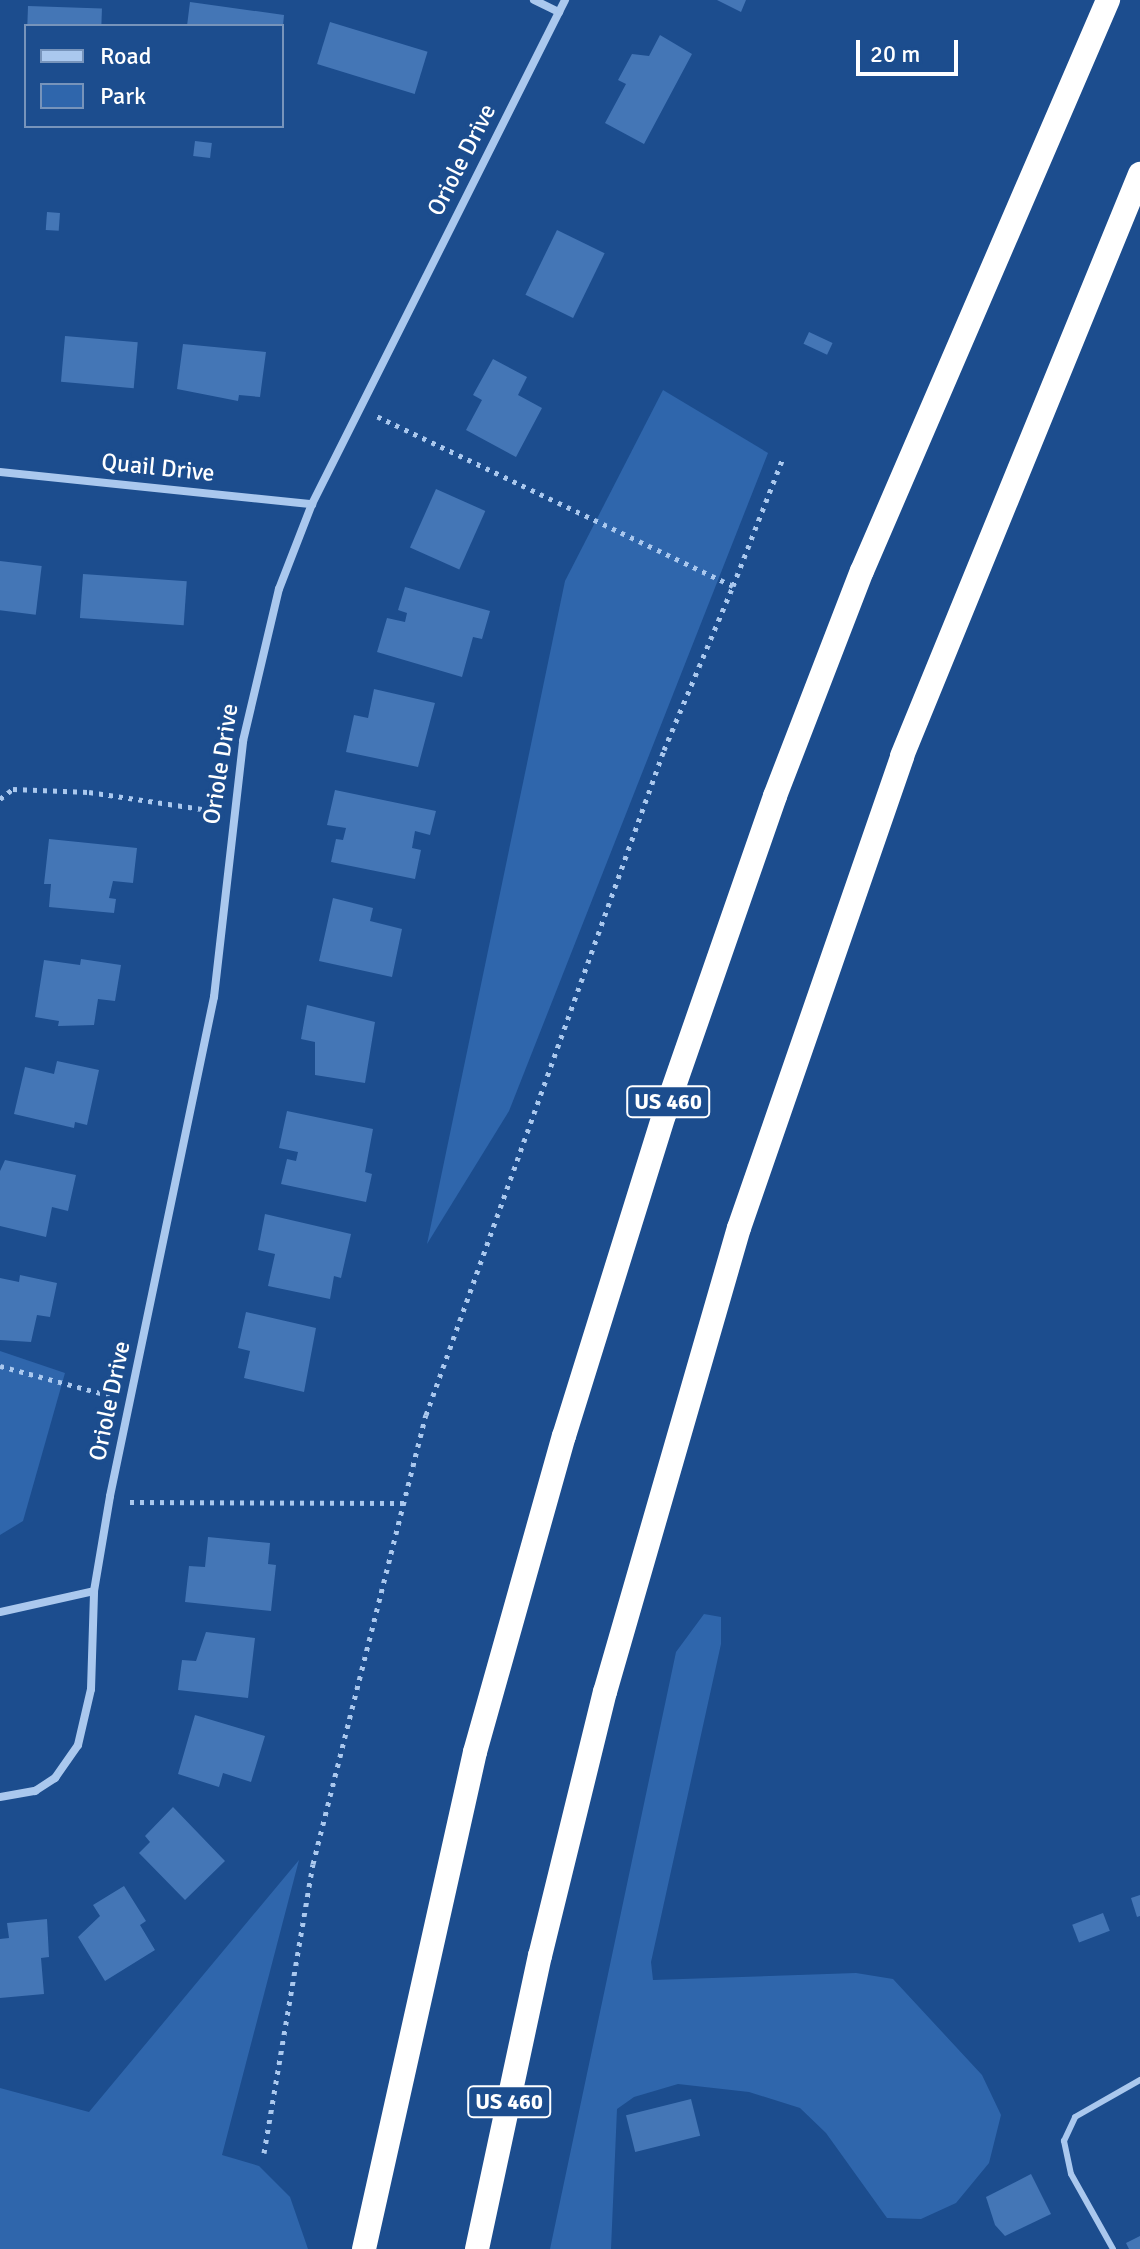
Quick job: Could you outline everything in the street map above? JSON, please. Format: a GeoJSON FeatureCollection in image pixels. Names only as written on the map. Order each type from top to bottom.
{"type":"FeatureCollection","features":[{"type":"Feature","properties":{"kind":"highway","name":"US 460"},"geometry":{"type":"LineString","coordinates":[[364,2249],[475,1752],[564,1436],[664,1115],[775,796],[862,571],[1108,0]]}},
{"type":"Feature","properties":{"kind":"highway","name":"US 460"},"geometry":{"type":"LineString","coordinates":[[477,2249],[540,1956],[605,1692],[739,1228],[902,756],[1140,174]]}},
{"type":"Feature","properties":{"kind":"street"},"geometry":{"type":"LineString","coordinates":[[534,0],[559,12]]}},
{"type":"Feature","properties":{"kind":"street","name":"Oriole Drive"},"geometry":{"type":"LineString","coordinates":[[0,1797],[35,1791],[55,1778],[78,1745],[91,1689],[94,1591],[110,1496],[214,997],[232,812],[256,673],[312,504],[565,0]]}},
{"type":"Feature","properties":{"kind":"street","name":"Quail Drive"},"geometry":{"type":"LineString","coordinates":[[0,472],[312,504]]}},
{"type":"Feature","properties":{"kind":"street"},"geometry":{"type":"LineString","coordinates":[[0,1612],[94,1591]]}},
{"type":"Feature","properties":{"kind":"lane"},"geometry":{"type":"LineString","coordinates":[[1113,2249],[1071,2174],[1064,2141],[1075,2117],[1140,2080]]}},
{"type":"Feature","properties":{"kind":"path"},"geometry":{"type":"LineString","coordinates":[[359,410],[733,586]]}},
{"type":"Feature","properties":{"kind":"path"},"geometry":{"type":"LineString","coordinates":[[264,2153],[313,1864],[426,1415],[664,750],[782,460]]}},
{"type":"Feature","properties":{"kind":"path"},"geometry":{"type":"LineString","coordinates":[[0,799],[13,789],[89,792],[232,812]]}},
{"type":"Feature","properties":{"kind":"path"},"geometry":{"type":"LineString","coordinates":[[0,1366],[131,1401]]}},
{"type":"Feature","properties":{"kind":"path"},"geometry":{"type":"LineString","coordinates":[[110,1496],[136,1503],[404,1503]]}},
{"type":"Feature","properties":{"kind":"green space"},"geometry":{"type":"Polygon","coordinates":[[[663,390],[768,453],[509,1111],[427,1244],[565,581],[663,390]]]}},
{"type":"Feature","properties":{"kind":"green space"},"geometry":{"type":"Polygon","coordinates":[[[0,1351],[65,1373],[23,1521],[0,1535],[0,1351]]]}},
{"type":"Feature","properties":{"kind":"green space"},"geometry":{"type":"Polygon","coordinates":[[[704,1614],[721,1617],[721,1644],[651,1962],[653,1980],[856,1973],[893,1979],[982,2075],[1001,2115],[989,2163],[956,2203],[921,2219],[887,2218],[826,2133],[800,2108],[749,2092],[678,2084],[634,2097],[617,2109],[611,2249],[550,2249],[676,1652],[704,1614]]]}},
{"type":"Feature","properties":{"kind":"green space"},"geometry":{"type":"Polygon","coordinates":[[[299,1860],[222,2155],[259,2166],[290,2197],[308,2249],[0,2249],[0,2088],[89,2112],[299,1860]]]}},
{"type":"Feature","properties":{"kind":"building"},"geometry":{"type":"Polygon","coordinates":[[[717,0],[746,0],[741,12],[717,0]]]}},
{"type":"Feature","properties":{"kind":"building"},"geometry":{"type":"Polygon","coordinates":[[[190,2],[284,15],[283,24],[187,24],[190,2]]]}},
{"type":"Feature","properties":{"kind":"building"},"geometry":{"type":"Polygon","coordinates":[[[28,6],[102,9],[101,24],[27,24],[28,6]]]}},
{"type":"Feature","properties":{"kind":"building"},"geometry":{"type":"Polygon","coordinates":[[[330,22],[428,52],[415,94],[317,64],[330,22]]]}},
{"type":"Feature","properties":{"kind":"building"},"geometry":{"type":"Polygon","coordinates":[[[660,35],[692,54],[644,144],[605,123],[626,84],[618,80],[632,54],[649,56],[660,35]]]}},
{"type":"Feature","properties":{"kind":"building"},"geometry":{"type":"Polygon","coordinates":[[[195,141],[212,143],[210,158],[193,156],[195,141]]]}},
{"type":"Feature","properties":{"kind":"building"},"geometry":{"type":"Polygon","coordinates":[[[47,212],[60,213],[59,231],[46,230],[47,212]]]}},
{"type":"Feature","properties":{"kind":"building"},"geometry":{"type":"Polygon","coordinates":[[[557,230],[605,253],[573,318],[525,295],[557,230]]]}},
{"type":"Feature","properties":{"kind":"building"},"geometry":{"type":"Polygon","coordinates":[[[809,332],[833,343],[827,355],[804,344],[809,332]]]}},
{"type":"Feature","properties":{"kind":"building"},"geometry":{"type":"Polygon","coordinates":[[[65,336],[138,342],[134,388],[61,382],[65,336]]]}},
{"type":"Feature","properties":{"kind":"building"},"geometry":{"type":"Polygon","coordinates":[[[183,344],[266,352],[260,397],[239,395],[238,401],[177,389],[183,344]]]}},
{"type":"Feature","properties":{"kind":"building"},"geometry":{"type":"Polygon","coordinates":[[[493,359],[527,377],[518,395],[542,408],[516,457],[466,430],[482,400],[473,395],[493,359]]]}},
{"type":"Feature","properties":{"kind":"building"},"geometry":{"type":"Polygon","coordinates":[[[436,489],[485,511],[459,569],[410,547],[436,489]]]}},
{"type":"Feature","properties":{"kind":"building"},"geometry":{"type":"Polygon","coordinates":[[[0,561],[42,566],[36,615],[0,610],[0,561]]]}},
{"type":"Feature","properties":{"kind":"building"},"geometry":{"type":"Polygon","coordinates":[[[83,574],[187,581],[184,625],[80,618],[83,574]]]}},
{"type":"Feature","properties":{"kind":"building"},"geometry":{"type":"Polygon","coordinates":[[[405,587],[490,611],[482,639],[473,637],[462,677],[377,652],[387,618],[405,622],[407,613],[398,610],[405,587]]]}},
{"type":"Feature","properties":{"kind":"building"},"geometry":{"type":"Polygon","coordinates":[[[374,689],[435,703],[418,767],[346,752],[354,715],[368,718],[374,689]]]}},
{"type":"Feature","properties":{"kind":"building"},"geometry":{"type":"Polygon","coordinates":[[[335,790],[436,811],[430,835],[415,831],[412,848],[421,850],[415,879],[331,862],[336,839],[343,840],[346,828],[327,825],[335,790]]]}},
{"type":"Feature","properties":{"kind":"building"},"geometry":{"type":"Polygon","coordinates":[[[49,839],[137,848],[133,883],[113,881],[109,898],[116,899],[114,913],[49,907],[51,884],[44,884],[49,839]]]}},
{"type":"Feature","properties":{"kind":"building"},"geometry":{"type":"Polygon","coordinates":[[[333,898],[373,908],[370,921],[402,929],[392,977],[319,961],[333,898]]]}},
{"type":"Feature","properties":{"kind":"building"},"geometry":{"type":"Polygon","coordinates":[[[81,959],[121,965],[115,1001],[98,999],[94,1025],[58,1026],[59,1021],[35,1017],[44,960],[80,965],[81,959]]]}},
{"type":"Feature","properties":{"kind":"building"},"geometry":{"type":"Polygon","coordinates":[[[307,1005],[375,1022],[365,1083],[315,1075],[315,1042],[301,1039],[307,1005]]]}},
{"type":"Feature","properties":{"kind":"building"},"geometry":{"type":"Polygon","coordinates":[[[57,1061],[99,1070],[87,1125],[75,1122],[74,1128],[14,1114],[25,1067],[54,1074],[57,1061]]]}},
{"type":"Feature","properties":{"kind":"building"},"geometry":{"type":"Polygon","coordinates":[[[287,1111],[373,1129],[365,1172],[372,1174],[366,1202],[281,1184],[287,1159],[296,1161],[298,1152],[279,1148],[287,1111]]]}},
{"type":"Feature","properties":{"kind":"building"},"geometry":{"type":"Polygon","coordinates":[[[5,1160],[76,1175],[68,1211],[52,1207],[46,1237],[0,1226],[0,1171],[5,1160]]]}},
{"type":"Feature","properties":{"kind":"building"},"geometry":{"type":"Polygon","coordinates":[[[265,1214],[351,1234],[341,1278],[334,1276],[330,1299],[268,1286],[275,1254],[258,1250],[265,1214]]]}},
{"type":"Feature","properties":{"kind":"building"},"geometry":{"type":"Polygon","coordinates":[[[20,1275],[57,1283],[50,1317],[37,1315],[31,1342],[0,1340],[0,1278],[19,1282],[20,1275]]]}},
{"type":"Feature","properties":{"kind":"building"},"geometry":{"type":"Polygon","coordinates":[[[246,1312],[316,1328],[304,1392],[244,1378],[250,1351],[238,1348],[246,1312]]]}},
{"type":"Feature","properties":{"kind":"building"},"geometry":{"type":"Polygon","coordinates":[[[208,1537],[270,1543],[268,1564],[276,1565],[271,1611],[185,1602],[189,1566],[205,1567],[208,1537]]]}},
{"type":"Feature","properties":{"kind":"building"},"geometry":{"type":"Polygon","coordinates":[[[206,1632],[255,1638],[248,1698],[178,1690],[182,1660],[196,1661],[206,1632]]]}},
{"type":"Feature","properties":{"kind":"building"},"geometry":{"type":"Polygon","coordinates":[[[195,1715],[265,1736],[251,1782],[223,1773],[219,1787],[178,1774],[195,1715]]]}},
{"type":"Feature","properties":{"kind":"building"},"geometry":{"type":"Polygon","coordinates":[[[173,1807],[225,1861],[185,1900],[139,1853],[150,1842],[145,1836],[173,1807]]]}},
{"type":"Feature","properties":{"kind":"building"},"geometry":{"type":"Polygon","coordinates":[[[124,1886],[146,1921],[140,1925],[155,1950],[105,1981],[78,1937],[100,1916],[93,1905],[124,1886]]]}},
{"type":"Feature","properties":{"kind":"building"},"geometry":{"type":"Polygon","coordinates":[[[1140,1895],[1140,1916],[1137,1917],[1131,1898],[1140,1895]]]}},
{"type":"Feature","properties":{"kind":"building"},"geometry":{"type":"Polygon","coordinates":[[[1103,1913],[1110,1931],[1079,1943],[1072,1925],[1103,1913]]]}},
{"type":"Feature","properties":{"kind":"building"},"geometry":{"type":"Polygon","coordinates":[[[47,1919],[49,1957],[41,1958],[44,1994],[0,1998],[0,1939],[9,1938],[7,1923],[47,1919]]]}},
{"type":"Feature","properties":{"kind":"building"},"geometry":{"type":"Polygon","coordinates":[[[691,2099],[700,2136],[635,2152],[626,2115],[691,2099]]]}},
{"type":"Feature","properties":{"kind":"building"},"geometry":{"type":"Polygon","coordinates":[[[1031,2174],[1051,2214],[1005,2236],[995,2225],[986,2197],[1031,2174]]]}},
{"type":"Feature","properties":{"kind":"building"},"geometry":{"type":"Polygon","coordinates":[[[1140,2236],[1140,2249],[1129,2249],[1126,2243],[1140,2236]]]}}]}
